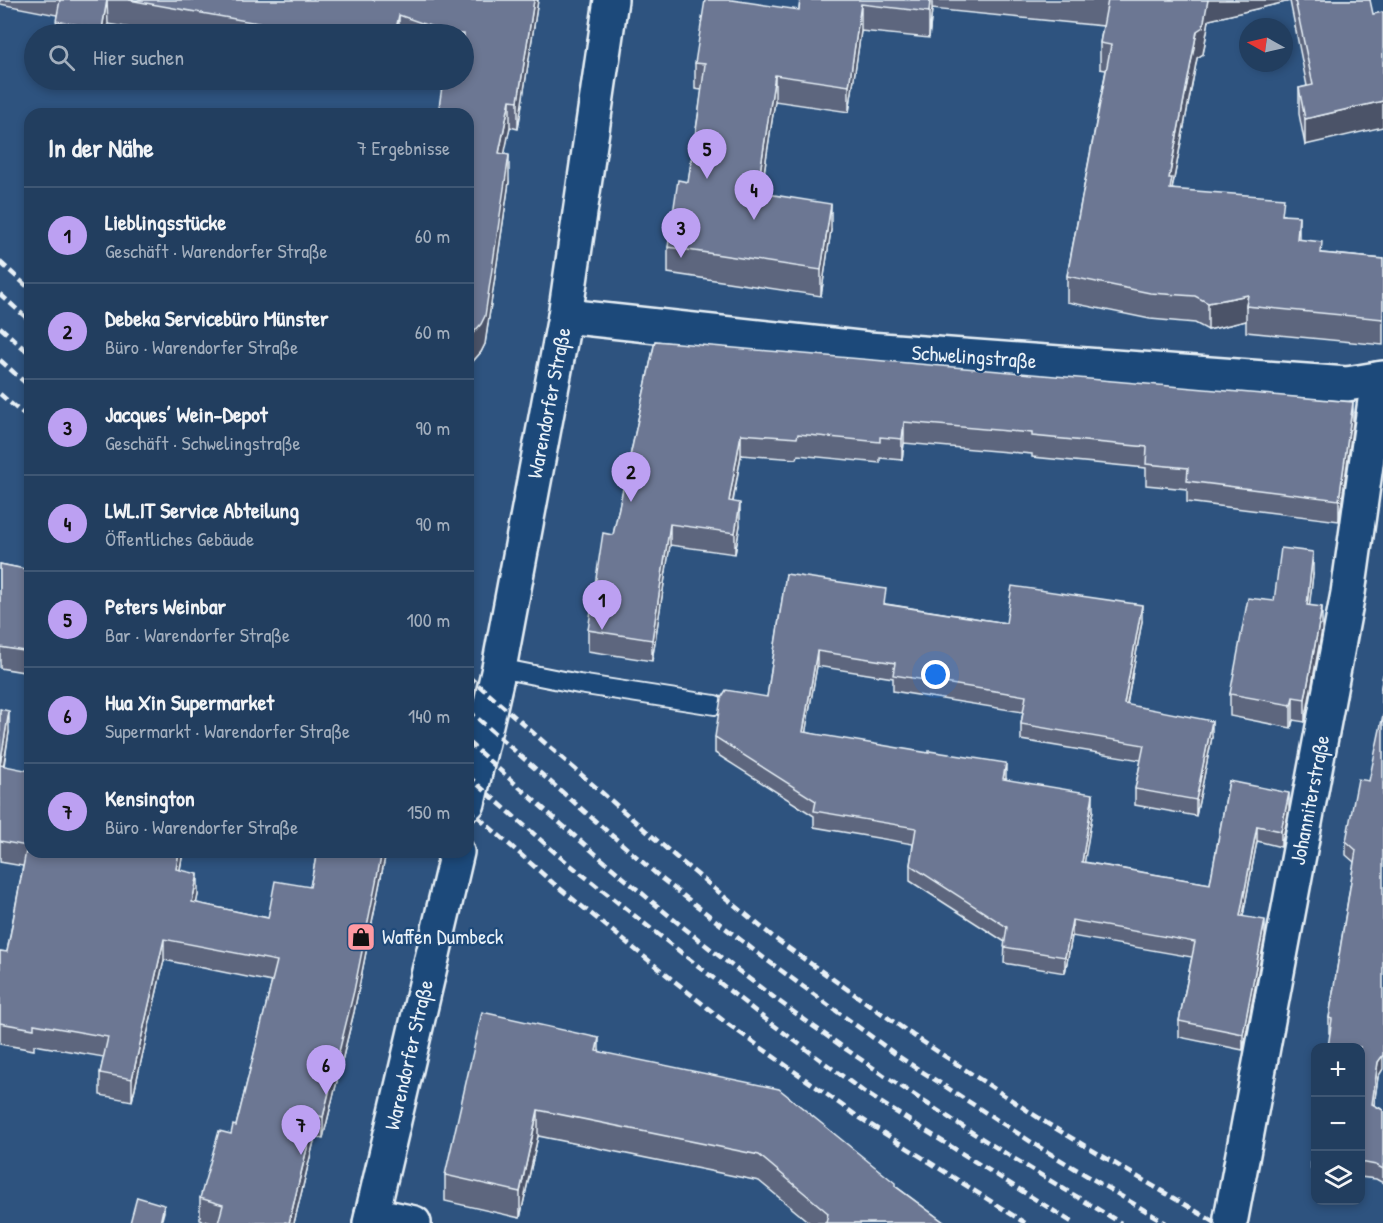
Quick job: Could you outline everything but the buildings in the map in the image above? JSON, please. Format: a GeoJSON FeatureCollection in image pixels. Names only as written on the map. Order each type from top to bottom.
{"type":"FeatureCollection","features":[{"type":"Feature","properties":{"kind":"street","name":"Warendorfer Straße"},"geometry":{"type":"LineString","coordinates":[[474,777],[499,668],[565,316],[611,0]]}},
{"type":"Feature","properties":{"kind":"street","name":"Schwelingstraße"},"geometry":{"type":"LineString","coordinates":[[565,316],[868,349],[1347,384],[1381,379]]}},
{"type":"Feature","properties":{"kind":"street","name":"Johanniterstraße"},"geometry":{"type":"LineString","coordinates":[[1231,1218],[1348,593],[1381,379]]}},
{"type":"Feature","properties":{"kind":"street","name":"Warendorfer Straße"},"geometry":{"type":"LineString","coordinates":[[371,1218],[456,858]]}},
{"type":"Feature","properties":{"kind":"street"},"geometry":{"type":"LineString","coordinates":[[371,1218],[414,1223]]}},
{"type":"Feature","properties":{"kind":"lane"},"geometry":{"type":"LineString","coordinates":[[499,668],[579,684],[715,705]]}},
{"type":"Feature","properties":{"kind":"railway"},"geometry":{"type":"LineString","coordinates":[[0,262],[24,284]]}},
{"type":"Feature","properties":{"kind":"railway"},"geometry":{"type":"LineString","coordinates":[[0,294],[24,316]]}},
{"type":"Feature","properties":{"kind":"railway"},"geometry":{"type":"LineString","coordinates":[[0,327],[24,349]]}},
{"type":"Feature","properties":{"kind":"railway"},"geometry":{"type":"LineString","coordinates":[[0,360],[24,382]]}},
{"type":"Feature","properties":{"kind":"railway"},"geometry":{"type":"LineString","coordinates":[[0,394],[24,415]]}},
{"type":"Feature","properties":{"kind":"railway"},"geometry":{"type":"LineString","coordinates":[[474,681],[676,857],[777,940],[914,1036],[1048,1124],[1216,1223]]}},
{"type":"Feature","properties":{"kind":"railway"},"geometry":{"type":"LineString","coordinates":[[474,715],[662,879],[764,958],[898,1056],[1039,1147],[1166,1223]]}},
{"type":"Feature","properties":{"kind":"railway"},"geometry":{"type":"LineString","coordinates":[[474,747],[646,896],[800,1016],[935,1109],[1121,1223]]}},
{"type":"Feature","properties":{"kind":"railway"},"geometry":{"type":"LineString","coordinates":[[474,781],[559,856],[764,1018],[864,1092],[1073,1223]]}},
{"type":"Feature","properties":{"kind":"railway"},"geometry":{"type":"LineString","coordinates":[[474,813],[553,883],[725,1022],[857,1116],[1025,1223]]}},
{"type":"Feature","properties":{"kind":"place","name":"Peters Weinbar"},"geometry":{"type":"Point","coordinates":[707,179]}},
{"type":"Feature","properties":{"kind":"place","name":"LWL.IT Service Abteilung"},"geometry":{"type":"Point","coordinates":[754,220]}},
{"type":"Feature","properties":{"kind":"place","name":"Jacques’ Wein-Depot"},"geometry":{"type":"Point","coordinates":[681,258]}},
{"type":"Feature","properties":{"kind":"place","name":"Debeka Servicebüro Münster"},"geometry":{"type":"Point","coordinates":[631,502]}},
{"type":"Feature","properties":{"kind":"place","name":"Lieblingsstücke"},"geometry":{"type":"Point","coordinates":[602,630]}},
{"type":"Feature","properties":{"kind":"place","name":"Waffen Dumbeck"},"geometry":{"type":"Point","coordinates":[361,937]}},
{"type":"Feature","properties":{"kind":"place","name":"Hua Xin Supermarket"},"geometry":{"type":"Point","coordinates":[326,1095]}},
{"type":"Feature","properties":{"kind":"place","name":"Kensington"},"geometry":{"type":"Point","coordinates":[301,1155]}}]}
